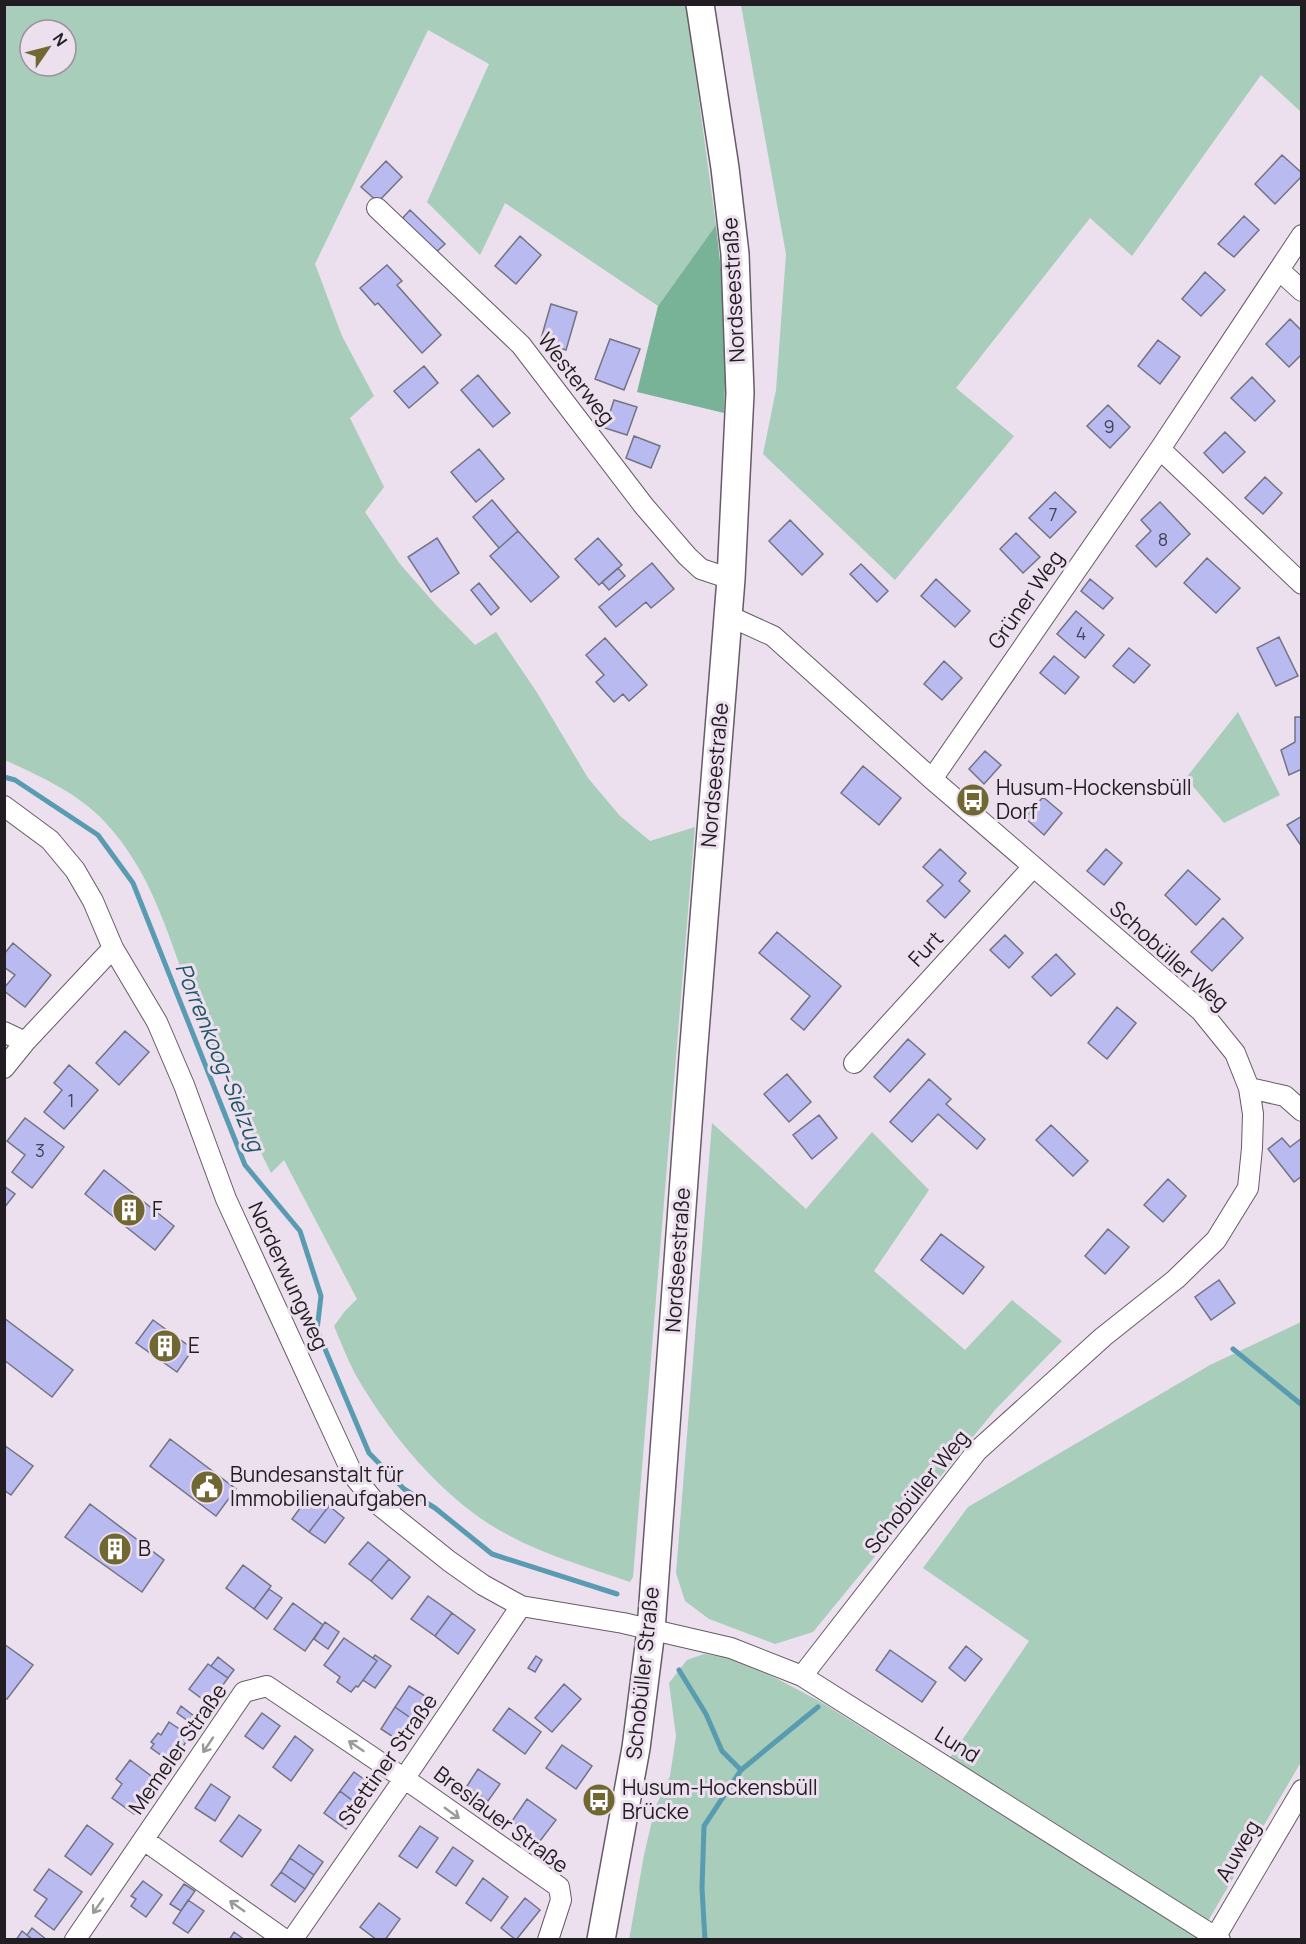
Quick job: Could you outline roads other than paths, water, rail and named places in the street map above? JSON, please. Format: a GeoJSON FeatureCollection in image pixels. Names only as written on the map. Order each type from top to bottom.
{"type":"FeatureCollection","features":[{"type":"Feature","properties":{"kind":"main road","name":"Nordseestraße"},"geometry":{"type":"LineString","coordinates":[[656,1547],[715,765],[729,616],[740,393],[735,254],[725,168],[700,4]]}},
{"type":"Feature","properties":{"kind":"main road","name":"Schobüller Straße"},"geometry":{"type":"LineString","coordinates":[[602,1940],[636,1748],[651,1630],[656,1547]]}},
{"type":"Feature","properties":{"kind":"street","name":"Westerweg"},"geometry":{"type":"LineString","coordinates":[[377,208],[521,345],[644,506],[687,556],[701,569],[731,579]]}},
{"type":"Feature","properties":{"kind":"street","name":"Grüner Weg"},"geometry":{"type":"LineString","coordinates":[[932,779],[1160,449],[1302,235]]}},
{"type":"Feature","properties":{"kind":"street"},"geometry":{"type":"LineString","coordinates":[[1279,270],[1302,291]]}},
{"type":"Feature","properties":{"kind":"street"},"geometry":{"type":"LineString","coordinates":[[1160,449],[1302,584]]}},
{"type":"Feature","properties":{"kind":"street","name":"Schobüller Weg"},"geometry":{"type":"LineString","coordinates":[[729,616],[760,628],[773,636],[932,779],[1201,1011],[1235,1053],[1249,1088],[1253,1114],[1248,1188],[1216,1240],[1176,1279],[1102,1337],[977,1451],[802,1676]]}},
{"type":"Feature","properties":{"kind":"street","name":"Norderwungweg"},"geometry":{"type":"LineString","coordinates":[[4,806],[50,840],[75,870],[93,901],[113,948],[156,1022],[184,1085],[226,1198],[353,1475],[374,1501],[448,1561],[483,1585],[521,1606],[623,1623],[651,1630]]}},
{"type":"Feature","properties":{"kind":"street","name":"Furt"},"geometry":{"type":"LineString","coordinates":[[854,1063],[1033,867]]}},
{"type":"Feature","properties":{"kind":"street"},"geometry":{"type":"LineString","coordinates":[[4,1068],[25,1042],[113,948]]}},
{"type":"Feature","properties":{"kind":"street"},"geometry":{"type":"LineString","coordinates":[[4,1032],[25,1042]]}},
{"type":"Feature","properties":{"kind":"street"},"geometry":{"type":"LineString","coordinates":[[1249,1088],[1285,1096],[1302,1111]]}},
{"type":"Feature","properties":{"kind":"street","name":"Stettiner Straße"},"geometry":{"type":"LineString","coordinates":[[292,1940],[521,1606]]}},
{"type":"Feature","properties":{"kind":"street","name":"Lund"},"geometry":{"type":"LineString","coordinates":[[651,1630],[731,1648],[802,1676],[1218,1938]]}},
{"type":"Feature","properties":{"kind":"street","name":"Memeler Straße"},"geometry":{"type":"LineString","coordinates":[[75,1940],[244,1692],[267,1686],[404,1779]]}},
{"type":"Feature","properties":{"kind":"street","name":"Breslauer Straße"},"geometry":{"type":"LineString","coordinates":[[404,1779],[558,1887],[561,1900],[548,1940]]}},
{"type":"Feature","properties":{"kind":"street","name":"Auweg"},"geometry":{"type":"LineString","coordinates":[[1218,1938],[1302,1790]]}},
{"type":"Feature","properties":{"kind":"street","name":"Memeler Straße"},"geometry":{"type":"LineString","coordinates":[[144,1840],[285,1940]]}},
{"type":"Feature","properties":{"kind":"waterway","name":"Porrenkoog-Sielzug"},"geometry":{"type":"LineString","coordinates":[[4,777],[15,780],[98,835],[133,883],[245,1165],[300,1231],[321,1296],[317,1330],[369,1453],[404,1489],[435,1508],[492,1554],[617,1594]]}},
{"type":"Feature","properties":{"kind":"waterway"},"geometry":{"type":"LineString","coordinates":[[1233,1349],[1302,1405]]}},
{"type":"Feature","properties":{"kind":"waterway","name":"Porrenkoog-Sielzug"},"geometry":{"type":"LineString","coordinates":[[679,1670],[706,1714],[722,1751],[741,1770]]}},
{"type":"Feature","properties":{"kind":"waterway"},"geometry":{"type":"LineString","coordinates":[[705,1940],[702,1888],[704,1826],[741,1770],[818,1707]]}},
{"type":"Feature","properties":{"kind":"place","name":"Husum-Hockensbüll Dorf"},"geometry":{"type":"Point","coordinates":[973,800]}},
{"type":"Feature","properties":{"kind":"place","name":"F"},"geometry":{"type":"Point","coordinates":[129,1210]}},
{"type":"Feature","properties":{"kind":"place","name":"E"},"geometry":{"type":"Point","coordinates":[165,1346]}},
{"type":"Feature","properties":{"kind":"place","name":"Bundesanstalt für Immobilienaufgaben"},"geometry":{"type":"Point","coordinates":[207,1487]}},
{"type":"Feature","properties":{"kind":"place","name":"B"},"geometry":{"type":"Point","coordinates":[115,1549]}},
{"type":"Feature","properties":{"kind":"place","name":"Husum-Hockensbüll Brücke"},"geometry":{"type":"Point","coordinates":[599,1800]}}]}
